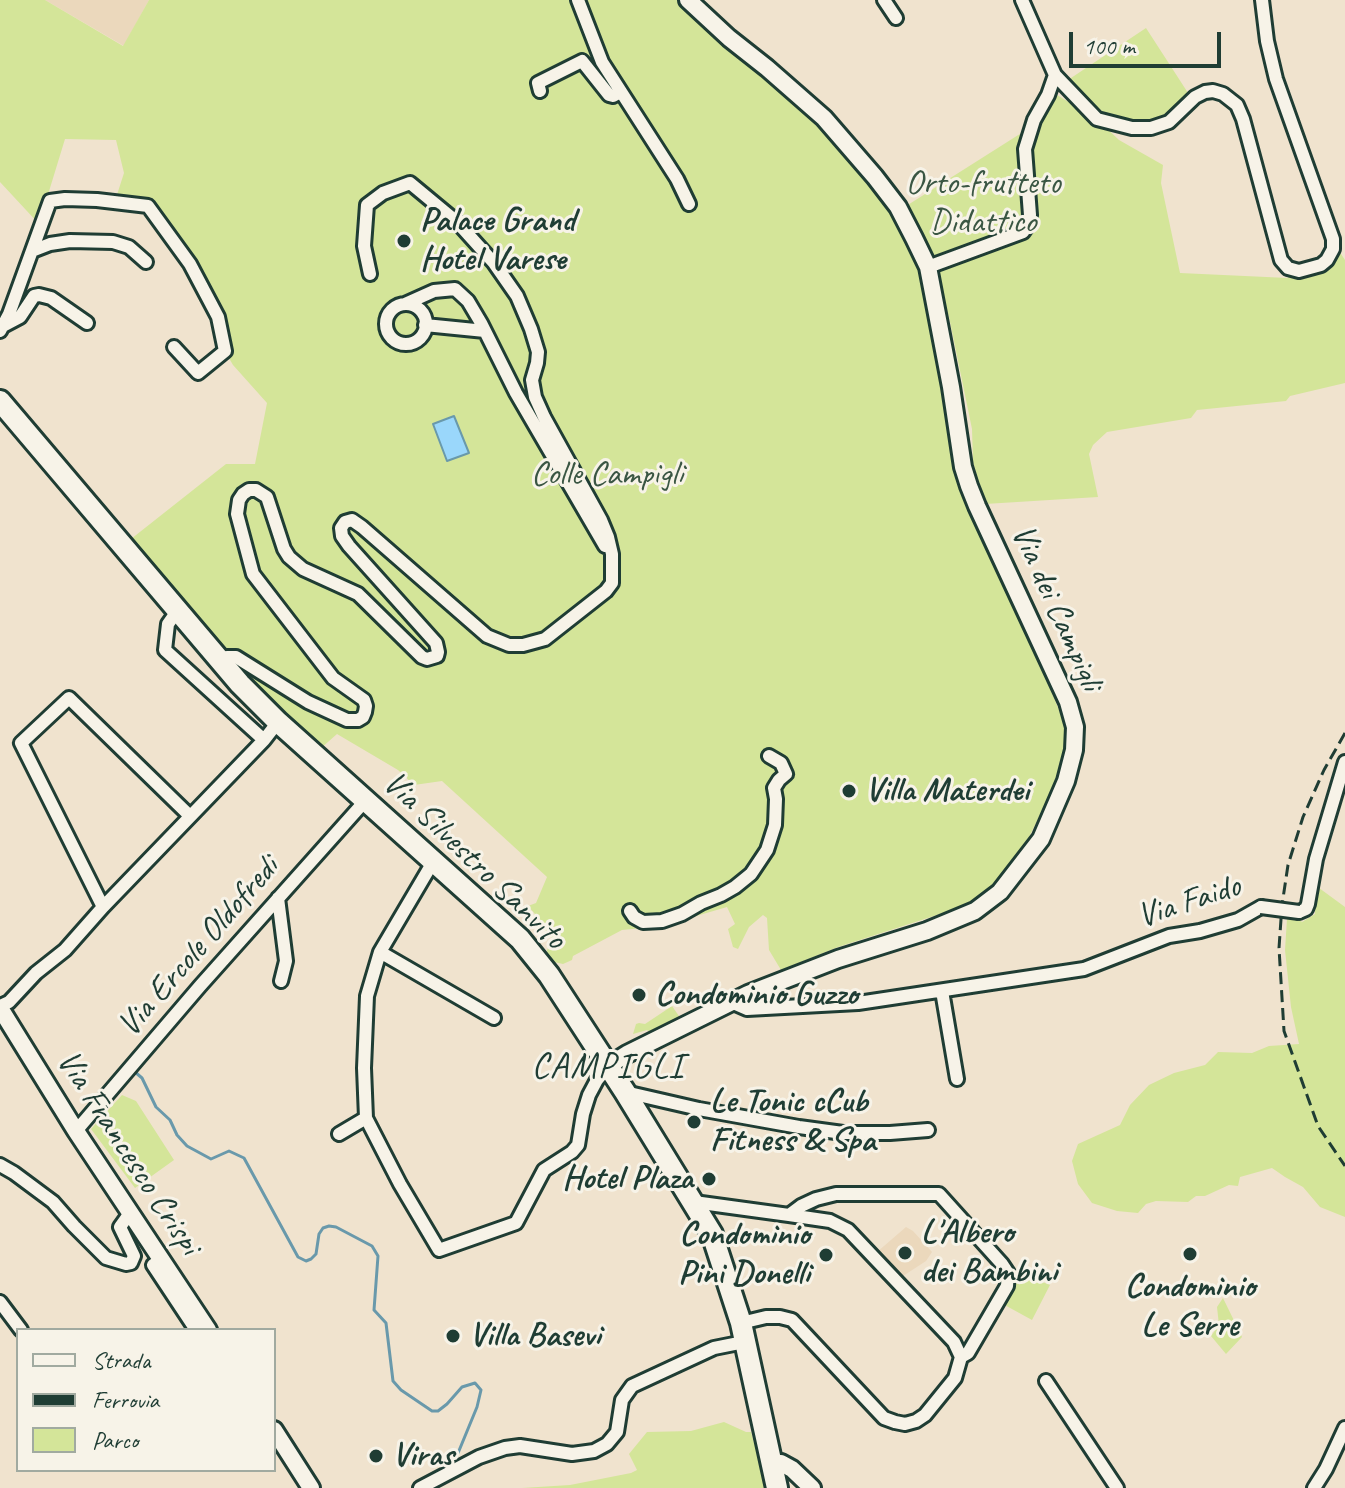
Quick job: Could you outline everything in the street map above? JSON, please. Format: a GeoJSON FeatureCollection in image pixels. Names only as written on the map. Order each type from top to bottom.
{"type":"FeatureCollection","features":[{"type":"Feature","properties":{"kind":"main road","name":"Via Silvestro Sanvito"},"geometry":{"type":"LineString","coordinates":[[0,401],[220,662],[278,722],[528,948],[549,975],[712,1234],[743,1332],[777,1488]]}},
{"type":"Feature","properties":{"kind":"street"},"geometry":{"type":"LineString","coordinates":[[578,0],[602,62],[677,179],[689,204]]}},
{"type":"Feature","properties":{"kind":"street","name":"Via dei Campigli"},"geometry":{"type":"LineString","coordinates":[[608,1066],[731,1002],[838,959],[927,931],[975,911],[1000,892],[1041,839],[1067,779],[1074,750],[1075,727],[1068,702],[969,486],[963,467],[928,267],[898,207],[852,148],[815,109],[688,0]]}},
{"type":"Feature","properties":{"kind":"street"},"geometry":{"type":"LineString","coordinates":[[884,0],[896,18]]}},
{"type":"Feature","properties":{"kind":"street"},"geometry":{"type":"LineString","coordinates":[[1022,0],[1055,75],[1097,119],[1132,128],[1151,128],[1169,122],[1195,97],[1213,91],[1223,94],[1237,105],[1281,260],[1293,271],[1299,271],[1321,265],[1327,260],[1333,249],[1333,239],[1276,79],[1262,0]]}},
{"type":"Feature","properties":{"kind":"street"},"geometry":{"type":"LineString","coordinates":[[540,91],[538,83],[582,61],[609,95],[620,92]]}},
{"type":"Feature","properties":{"kind":"street"},"geometry":{"type":"LineString","coordinates":[[928,267],[1023,232],[1028,225],[1025,149],[1034,120],[1055,75]]}},
{"type":"Feature","properties":{"kind":"street"},"geometry":{"type":"LineString","coordinates":[[220,662],[227,657],[236,657],[308,702],[347,720],[358,720],[365,712],[364,700],[333,678],[253,574],[237,514],[239,500],[249,490],[256,490],[267,497],[289,557],[303,569],[358,594],[427,659],[437,656],[436,643],[349,546],[342,536],[341,528],[345,522],[352,520],[362,527],[487,636],[509,645],[545,639],[606,591],[613,578],[613,559],[601,520],[535,397],[532,380],[538,352],[531,329],[517,296],[494,263],[457,222],[410,183],[383,193],[367,205],[364,246],[370,274]]}},
{"type":"Feature","properties":{"kind":"street"},"geometry":{"type":"LineString","coordinates":[[1,328],[9,314],[50,201],[97,200],[148,206],[190,264],[218,317],[225,351],[198,373],[174,347]]}},
{"type":"Feature","properties":{"kind":"street"},"geometry":{"type":"LineString","coordinates":[[32,251],[70,241],[113,242],[129,247],[146,262]]}},
{"type":"Feature","properties":{"kind":"street"},"geometry":{"type":"LineString","coordinates":[[1333,249],[1345,259]]}},
{"type":"Feature","properties":{"kind":"street"},"geometry":{"type":"LineString","coordinates":[[405,304],[422,313],[425,325],[421,336],[411,343],[399,342],[389,335],[386,323],[390,312],[399,305],[434,291],[455,289],[468,301],[516,393],[613,559]]}},
{"type":"Feature","properties":{"kind":"street"},"geometry":{"type":"LineString","coordinates":[[1,328],[20,317],[34,296],[39,295],[51,298],[87,323]]}},
{"type":"Feature","properties":{"kind":"street"},"geometry":{"type":"LineString","coordinates":[[425,325],[485,331]]}},
{"type":"Feature","properties":{"kind":"street"},"geometry":{"type":"LineString","coordinates":[[178,610],[168,624],[165,650],[264,740]]}},
{"type":"Feature","properties":{"kind":"street"},"geometry":{"type":"LineString","coordinates":[[103,907],[21,743],[69,698],[190,816]]}},
{"type":"Feature","properties":{"kind":"street"},"geometry":{"type":"LineString","coordinates":[[0,1007],[65,950],[278,722]]}},
{"type":"Feature","properties":{"kind":"street"},"geometry":{"type":"LineString","coordinates":[[630,911],[643,922],[662,921],[721,895],[751,874],[767,850],[775,825],[774,788],[786,774],[781,763],[769,756]]}},
{"type":"Feature","properties":{"kind":"street","name":"Via Faido"},"geometry":{"type":"LineString","coordinates":[[731,1002],[747,1009],[858,1003],[1086,969],[1169,936],[1238,920],[1261,907],[1299,912],[1306,909],[1308,904],[1316,859],[1345,762]]}},
{"type":"Feature","properties":{"kind":"street","name":"Via Ercole Oldofredi"},"geometry":{"type":"LineString","coordinates":[[76,1131],[365,801]]}},
{"type":"Feature","properties":{"kind":"street"},"geometry":{"type":"LineString","coordinates":[[433,862],[380,952],[367,996],[364,1068],[366,1118],[439,1250],[516,1223],[544,1170],[578,1145],[589,1095],[608,1066]]}},
{"type":"Feature","properties":{"kind":"street"},"geometry":{"type":"LineString","coordinates":[[278,898],[286,961],[281,981]]}},
{"type":"Feature","properties":{"kind":"street"},"geometry":{"type":"LineString","coordinates":[[380,952],[494,1018]]}},
{"type":"Feature","properties":{"kind":"street"},"geometry":{"type":"LineString","coordinates":[[942,991],[957,1079]]}},
{"type":"Feature","properties":{"kind":"street","name":"Via Francesco Crispi"},"geometry":{"type":"LineString","coordinates":[[0,1007],[76,1131],[207,1328]]}},
{"type":"Feature","properties":{"kind":"street"},"geometry":{"type":"LineString","coordinates":[[625,1092],[699,1109],[843,1133],[928,1130]]}},
{"type":"Feature","properties":{"kind":"street"},"geometry":{"type":"LineString","coordinates":[[339,1134],[366,1118]]}},
{"type":"Feature","properties":{"kind":"street"},"geometry":{"type":"LineString","coordinates":[[0,1165],[53,1202],[106,1258],[126,1264],[131,1263],[134,1256],[120,1227],[130,1213]]}},
{"type":"Feature","properties":{"kind":"street"},"geometry":{"type":"LineString","coordinates":[[789,1215],[816,1199],[836,1194],[939,1194],[1008,1273],[1007,1286],[968,1353],[961,1357]]}},
{"type":"Feature","properties":{"kind":"street"},"geometry":{"type":"LineString","coordinates":[[420,1488],[441,1483],[479,1457],[505,1448],[520,1446],[572,1454],[594,1451],[607,1444],[617,1432],[622,1400],[632,1386],[714,1348],[766,1317],[792,1320],[884,1418],[898,1423],[916,1421],[925,1415],[955,1378],[961,1357],[954,1342],[848,1230],[830,1221],[694,1202]]}},
{"type":"Feature","properties":{"kind":"street"},"geometry":{"type":"LineString","coordinates":[[161,1259],[153,1265],[195,1328]]}},
{"type":"Feature","properties":{"kind":"street"},"geometry":{"type":"LineString","coordinates":[[0,1302],[20,1328]]}},
{"type":"Feature","properties":{"kind":"street"},"geometry":{"type":"LineString","coordinates":[[1046,1381],[1117,1488]]}},
{"type":"Feature","properties":{"kind":"street"},"geometry":{"type":"LineString","coordinates":[[1314,1488],[1345,1428]]}},
{"type":"Feature","properties":{"kind":"street"},"geometry":{"type":"LineString","coordinates":[[276,1433],[310,1484]]}},
{"type":"Feature","properties":{"kind":"street"},"geometry":{"type":"LineString","coordinates":[[772,1463],[781,1463],[792,1469],[812,1488]]}},
{"type":"Feature","properties":{"kind":"shaded area"},"geometry":{"type":"Polygon","coordinates":[[[45,0],[149,0],[124,46],[45,0]]]}},
{"type":"Feature","properties":{"kind":"shaded area","name":"L'Albero dei Bambini"},"geometry":{"type":"Polygon","coordinates":[[[906,1227],[932,1252],[926,1261],[900,1278],[877,1252],[906,1227]]]}},
{"type":"Feature","properties":{"kind":"green space","name":"Colle Campigli"},"geometry":{"type":"Polygon","coordinates":[[[0,0],[45,0],[123,46],[149,0],[678,0],[792,95],[873,179],[927,271],[971,510],[1066,727],[1067,738],[1061,764],[1050,795],[1029,837],[993,886],[965,906],[838,947],[781,970],[769,950],[767,918],[763,915],[749,927],[738,949],[733,947],[728,929],[735,924],[727,907],[662,926],[622,930],[573,956],[572,960],[563,964],[554,962],[546,953],[552,938],[532,917],[535,914],[528,906],[536,903],[547,877],[442,781],[414,785],[398,770],[337,734],[320,749],[251,691],[130,545],[131,539],[226,464],[255,464],[267,403],[233,365],[223,348],[215,319],[148,208],[114,204],[124,173],[116,140],[65,139],[39,224],[0,182],[0,0]]]}},
{"type":"Feature","properties":{"kind":"green space"},"geometry":{"type":"Polygon","coordinates":[[[1146,28],[1190,96],[1160,119],[1134,120],[1109,116],[1068,80],[1146,28]]]}},
{"type":"Feature","properties":{"kind":"green space"},"geometry":{"type":"Polygon","coordinates":[[[1057,95],[1097,119],[1119,140],[1163,165],[1161,183],[1180,273],[1288,278],[1288,268],[1321,265],[1333,249],[1341,254],[1345,260],[1345,383],[1290,396],[1286,401],[1197,410],[1191,418],[1107,432],[1093,445],[1089,454],[1098,497],[985,504],[973,462],[972,429],[949,317],[934,269],[1027,233],[1031,145],[1048,102],[1057,95]]]}},
{"type":"Feature","properties":{"kind":"green space","name":"Orto-frutteto Didattico"},"geometry":{"type":"Polygon","coordinates":[[[1023,132],[1019,163],[1023,220],[1018,231],[931,265],[903,208],[1023,132]]]}},
{"type":"Feature","properties":{"kind":"green space"},"geometry":{"type":"Polygon","coordinates":[[[1315,885],[1345,907],[1345,1217],[1320,1207],[1303,1187],[1272,1168],[1240,1177],[1238,1186],[1229,1185],[1205,1196],[1196,1196],[1188,1202],[1156,1201],[1146,1204],[1138,1213],[1117,1211],[1092,1203],[1078,1184],[1072,1161],[1078,1144],[1120,1125],[1130,1105],[1149,1085],[1174,1073],[1205,1065],[1218,1052],[1252,1053],[1269,1046],[1299,1044],[1291,1007],[1285,950],[1287,919],[1296,917],[1302,922],[1315,914],[1315,885]]]}},
{"type":"Feature","properties":{"kind":"green space"},"geometry":{"type":"Polygon","coordinates":[[[672,1006],[681,1019],[652,1034],[647,1030],[633,1034],[636,1024],[645,1024],[672,1006]]]}},
{"type":"Feature","properties":{"kind":"green space"},"geometry":{"type":"Polygon","coordinates":[[[122,1095],[136,1101],[174,1160],[135,1188],[91,1129],[122,1095]]]}},
{"type":"Feature","properties":{"kind":"green space"},"geometry":{"type":"Polygon","coordinates":[[[1010,1269],[1050,1285],[1032,1320],[1001,1303],[1010,1269]]]}},
{"type":"Feature","properties":{"kind":"green space"},"geometry":{"type":"Polygon","coordinates":[[[1223,1298],[1242,1337],[1226,1354],[1211,1336],[1219,1325],[1217,1307],[1223,1298]]]}},
{"type":"Feature","properties":{"kind":"green space"},"geometry":{"type":"Polygon","coordinates":[[[724,1422],[751,1432],[754,1443],[761,1448],[760,1460],[767,1488],[522,1488],[570,1485],[631,1473],[637,1470],[629,1454],[647,1432],[691,1431],[724,1422]]]}},
{"type":"Feature","properties":{"kind":"water"},"geometry":{"type":"Polygon","coordinates":[[[454,416],[469,453],[447,461],[433,424],[454,416]]]}},
{"type":"Feature","properties":{"kind":"waterway"},"geometry":{"type":"LineString","coordinates":[[135,1072],[142,1078],[156,1107],[170,1120],[187,1146],[211,1159],[229,1151],[244,1158],[298,1257],[306,1261],[311,1259],[316,1254],[319,1234],[329,1226],[372,1246],[378,1256],[374,1310],[386,1323],[393,1381],[432,1411],[438,1411],[447,1404],[462,1387],[475,1383],[481,1390],[456,1458]]}},
{"type":"Feature","properties":{"kind":"railway"},"geometry":{"type":"LineString","coordinates":[[1345,733],[1303,817],[1288,865],[1279,948],[1284,1031],[1318,1126],[1345,1166]]}},
{"type":"Feature","properties":{"kind":"place","name":"Palace Grand Hotel Varese"},"geometry":{"type":"Point","coordinates":[404,241]}},
{"type":"Feature","properties":{"kind":"place","name":"Villa Materdei"},"geometry":{"type":"Point","coordinates":[849,791]}},
{"type":"Feature","properties":{"kind":"place","name":"Condominio Guzzo"},"geometry":{"type":"Point","coordinates":[639,995]}},
{"type":"Feature","properties":{"kind":"place","name":"Le Tonic cCub Fitness & Spa"},"geometry":{"type":"Point","coordinates":[694,1122]}},
{"type":"Feature","properties":{"kind":"place","name":"Hotel Plaza"},"geometry":{"type":"Point","coordinates":[709,1179]}},
{"type":"Feature","properties":{"kind":"place","name":"L'Albero dei Bambini"},"geometry":{"type":"Point","coordinates":[905,1253]}},
{"type":"Feature","properties":{"kind":"place","name":"Condominio Le Serre"},"geometry":{"type":"Point","coordinates":[1190,1254]}},
{"type":"Feature","properties":{"kind":"place","name":"Condominio Pini Donelli"},"geometry":{"type":"Point","coordinates":[826,1255]}},
{"type":"Feature","properties":{"kind":"place","name":"Villa Basevi"},"geometry":{"type":"Point","coordinates":[453,1336]}},
{"type":"Feature","properties":{"kind":"place","name":"Viras"},"geometry":{"type":"Point","coordinates":[376,1456]}},
{"type":"Feature","properties":{"kind":"district","name":"CAMPIGLI"},"geometry":{"type":"Point","coordinates":[608,1068]}}]}
